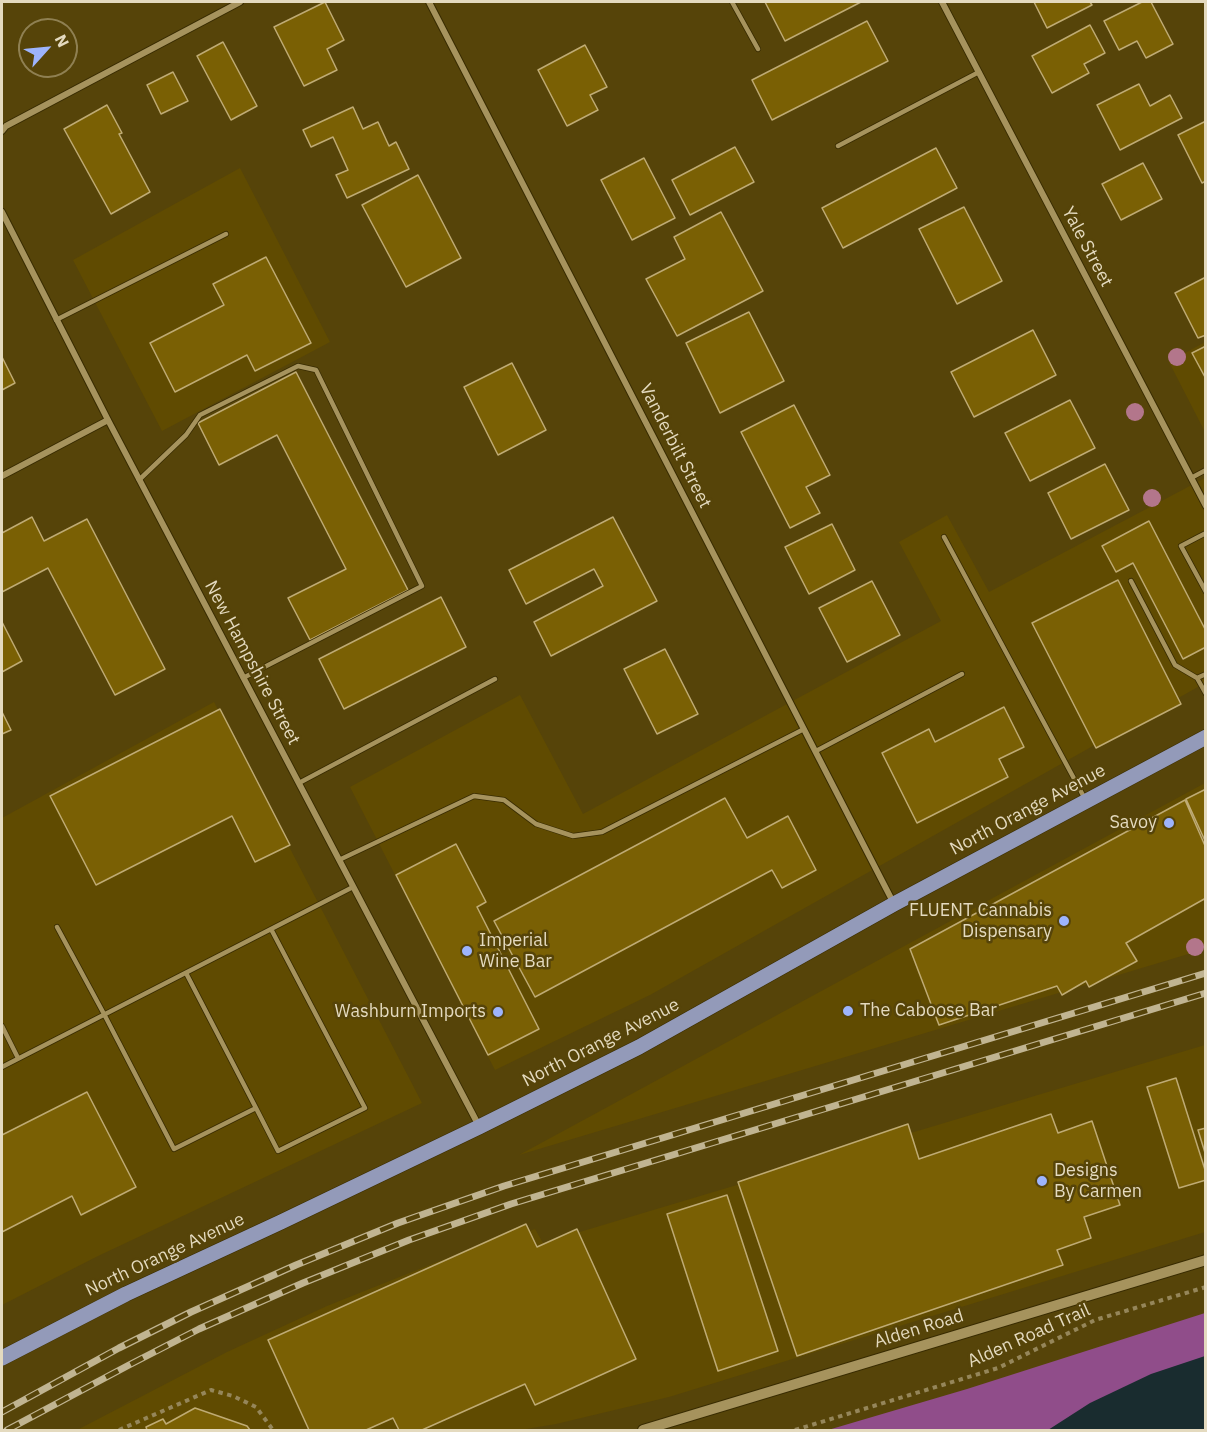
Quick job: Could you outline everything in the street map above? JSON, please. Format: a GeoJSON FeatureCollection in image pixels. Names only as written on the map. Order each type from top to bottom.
{"type":"FeatureCollection","features":[{"type":"Feature","properties":{"kind":"main road","name":"North Orange Avenue"},"geometry":{"type":"LineString","coordinates":[[2,1358],[126,1294],[479,1127],[639,1047],[894,904],[1206,737]]}},
{"type":"Feature","properties":{"kind":"street"},"geometry":{"type":"LineString","coordinates":[[2,131],[6,126],[240,2]]}},
{"type":"Feature","properties":{"kind":"street","name":"Vanderbilt Street"},"geometry":{"type":"LineString","coordinates":[[429,2],[894,904]]}},
{"type":"Feature","properties":{"kind":"street","name":"Yale Street"},"geometry":{"type":"LineString","coordinates":[[942,2],[1206,506]]}},
{"type":"Feature","properties":{"kind":"street","name":"New Hampshire Street"},"geometry":{"type":"LineString","coordinates":[[2,212],[139,480],[479,1127]]}},
{"type":"Feature","properties":{"kind":"street"},"geometry":{"type":"LineString","coordinates":[[2,476],[108,420]]}},
{"type":"Feature","properties":{"kind":"street","name":"Alden Road"},"geometry":{"type":"LineString","coordinates":[[643,1431],[1206,1260]]}},
{"type":"Feature","properties":{"kind":"lane"},"geometry":{"type":"LineString","coordinates":[[732,2],[758,49]]}},
{"type":"Feature","properties":{"kind":"lane"},"geometry":{"type":"LineString","coordinates":[[838,146],[979,72]]}},
{"type":"Feature","properties":{"kind":"lane"},"geometry":{"type":"LineString","coordinates":[[56,320],[226,234]]}},
{"type":"Feature","properties":{"kind":"lane"},"geometry":{"type":"LineString","coordinates":[[139,480],[186,435],[200,415],[298,366],[316,370],[422,585],[243,678]]}},
{"type":"Feature","properties":{"kind":"lane"},"geometry":{"type":"LineString","coordinates":[[1191,478],[1206,470]]}},
{"type":"Feature","properties":{"kind":"lane"},"geometry":{"type":"LineString","coordinates":[[1206,533],[1181,546],[1206,592]]}},
{"type":"Feature","properties":{"kind":"lane"},"geometry":{"type":"LineString","coordinates":[[944,537],[1086,801]]}},
{"type":"Feature","properties":{"kind":"lane"},"geometry":{"type":"LineString","coordinates":[[1131,581],[1175,665],[1197,678],[1206,694]]}},
{"type":"Feature","properties":{"kind":"lane"},"geometry":{"type":"LineString","coordinates":[[816,752],[962,674]]}},
{"type":"Feature","properties":{"kind":"lane"},"geometry":{"type":"LineString","coordinates":[[1197,678],[1206,674]]}},
{"type":"Feature","properties":{"kind":"lane"},"geometry":{"type":"LineString","coordinates":[[299,783],[495,679]]}},
{"type":"Feature","properties":{"kind":"lane"},"geometry":{"type":"LineString","coordinates":[[339,860],[474,796],[504,800],[536,824],[573,836],[602,832],[804,729]]}},
{"type":"Feature","properties":{"kind":"lane"},"geometry":{"type":"LineString","coordinates":[[2,1067],[353,887]]}},
{"type":"Feature","properties":{"kind":"lane"},"geometry":{"type":"LineString","coordinates":[[57,927],[174,1149],[256,1108]]}},
{"type":"Feature","properties":{"kind":"lane"},"geometry":{"type":"LineString","coordinates":[[186,973],[278,1151],[365,1108],[271,929]]}},
{"type":"Feature","properties":{"kind":"lane"},"geometry":{"type":"LineString","coordinates":[[2,1026],[18,1058]]}},
{"type":"Feature","properties":{"kind":"path","name":"Alden Road Trail"},"geometry":{"type":"LineString","coordinates":[[795,1431],[998,1368],[1095,1320],[1206,1287]]}},
{"type":"Feature","properties":{"kind":"path"},"geometry":{"type":"LineString","coordinates":[[119,1431],[211,1390],[233,1396],[256,1407],[273,1431]]}},
{"type":"Feature","properties":{"kind":"shaded area"},"geometry":{"type":"Polygon","coordinates":[[[240,168],[330,342],[162,431],[73,260],[240,168]]]}},
{"type":"Feature","properties":{"kind":"shaded area"},"geometry":{"type":"Polygon","coordinates":[[[1205,342],[1205,432],[1169,362],[1205,342]]]}},
{"type":"Feature","properties":{"kind":"shaded area"},"geometry":{"type":"Polygon","coordinates":[[[1205,478],[1205,683],[650,995],[495,1070],[350,787],[520,695],[583,814],[941,621],[899,542],[947,515],[989,592],[1205,478]]]}},
{"type":"Feature","properties":{"kind":"shaded area"},"geometry":{"type":"Polygon","coordinates":[[[214,702],[422,1103],[96,1257],[2,1305],[2,818],[214,702]]]}},
{"type":"Feature","properties":{"kind":"shaded area"},"geometry":{"type":"Polygon","coordinates":[[[1205,783],[1205,949],[519,1155],[1205,783]]]}},
{"type":"Feature","properties":{"kind":"shaded area"},"geometry":{"type":"Polygon","coordinates":[[[1205,1045],[1205,1232],[669,1397],[556,1424],[520,1430],[77,1430],[227,1352],[327,1306],[437,1262],[535,1229],[543,1243],[1205,1045]]]}},
{"type":"Feature","properties":{"kind":"shaded area"},"geometry":{"type":"Polygon","coordinates":[[[1205,1313],[1205,1430],[828,1430],[967,1389],[1205,1313]]]}},
{"type":"Feature","properties":{"kind":"water"},"geometry":{"type":"Polygon","coordinates":[[[1205,1356],[1205,1430],[1048,1430],[1090,1403],[1151,1374],[1205,1356]]]}},
{"type":"Feature","properties":{"kind":"building"},"geometry":{"type":"Polygon","coordinates":[[[325,2],[344,40],[327,49],[337,70],[304,86],[274,27],[325,2]]]}},
{"type":"Feature","properties":{"kind":"building"},"geometry":{"type":"Polygon","coordinates":[[[765,2],[861,2],[785,41],[765,2]]]}},
{"type":"Feature","properties":{"kind":"building"},"geometry":{"type":"Polygon","coordinates":[[[1034,2],[1090,2],[1092,5],[1047,28],[1034,2]]]}},
{"type":"Feature","properties":{"kind":"building"},"geometry":{"type":"Polygon","coordinates":[[[1142,2],[1151,2],[1173,44],[1146,58],[1137,41],[1119,50],[1104,21],[1142,2]]]}},
{"type":"Feature","properties":{"kind":"building"},"geometry":{"type":"Polygon","coordinates":[[[867,21],[888,61],[772,120],[752,80],[867,21]]]}},
{"type":"Feature","properties":{"kind":"building"},"geometry":{"type":"Polygon","coordinates":[[[1090,25],[1105,53],[1084,64],[1089,73],[1052,93],[1032,56],[1090,25]]]}},
{"type":"Feature","properties":{"kind":"building"},"geometry":{"type":"Polygon","coordinates":[[[223,42],[257,106],[231,120],[197,56],[223,42]]]}},
{"type":"Feature","properties":{"kind":"building"},"geometry":{"type":"Polygon","coordinates":[[[585,45],[607,87],[590,95],[598,110],[567,126],[538,70],[585,45]]]}},
{"type":"Feature","properties":{"kind":"building"},"geometry":{"type":"Polygon","coordinates":[[[173,72],[188,101],[161,114],[147,85],[173,72]]]}},
{"type":"Feature","properties":{"kind":"building"},"geometry":{"type":"Polygon","coordinates":[[[1139,84],[1150,106],[1170,95],[1182,118],[1120,150],[1097,105],[1139,84]]]}},
{"type":"Feature","properties":{"kind":"building"},"geometry":{"type":"Polygon","coordinates":[[[107,105],[122,133],[119,134],[150,192],[111,214],[64,129],[107,105]]]}},
{"type":"Feature","properties":{"kind":"building"},"geometry":{"type":"Polygon","coordinates":[[[353,107],[363,129],[378,122],[389,146],[396,142],[409,169],[347,198],[336,175],[348,170],[333,137],[311,147],[303,130],[353,107]]]}},
{"type":"Feature","properties":{"kind":"building"},"geometry":{"type":"Polygon","coordinates":[[[1206,121],[1206,181],[1202,183],[1178,135],[1206,121]]]}},
{"type":"Feature","properties":{"kind":"building"},"geometry":{"type":"Polygon","coordinates":[[[735,147],[754,182],[690,215],[672,180],[735,147]]]}},
{"type":"Feature","properties":{"kind":"building"},"geometry":{"type":"Polygon","coordinates":[[[936,148],[957,188],[843,248],[822,208],[936,148]]]}},
{"type":"Feature","properties":{"kind":"building"},"geometry":{"type":"Polygon","coordinates":[[[644,158],[675,218],[632,240],[601,180],[644,158]]]}},
{"type":"Feature","properties":{"kind":"building"},"geometry":{"type":"Polygon","coordinates":[[[1143,163],[1162,199],[1121,220],[1102,184],[1143,163]]]}},
{"type":"Feature","properties":{"kind":"building"},"geometry":{"type":"Polygon","coordinates":[[[418,175],[461,258],[406,287],[362,205],[418,175]]]}},
{"type":"Feature","properties":{"kind":"building"},"geometry":{"type":"Polygon","coordinates":[[[964,207],[1002,281],[957,304],[919,229],[964,207]]]}},
{"type":"Feature","properties":{"kind":"building"},"geometry":{"type":"Polygon","coordinates":[[[721,212],[763,291],[677,336],[646,279],[685,259],[674,237],[721,212]]]}},
{"type":"Feature","properties":{"kind":"building"},"geometry":{"type":"Polygon","coordinates":[[[266,257],[311,343],[255,371],[247,355],[175,392],[150,343],[224,305],[213,284],[266,257]]]}},
{"type":"Feature","properties":{"kind":"building"},"geometry":{"type":"Polygon","coordinates":[[[1206,277],[1206,335],[1198,338],[1175,293],[1206,277]]]}},
{"type":"Feature","properties":{"kind":"building"},"geometry":{"type":"Polygon","coordinates":[[[749,312],[784,381],[720,413],[686,343],[749,312]]]}},
{"type":"Feature","properties":{"kind":"building"},"geometry":{"type":"Polygon","coordinates":[[[1033,330],[1056,375],[974,417],[951,372],[1033,330]]]}},
{"type":"Feature","properties":{"kind":"building"},"geometry":{"type":"Polygon","coordinates":[[[1206,346],[1206,379],[1192,353],[1206,346]]]}},
{"type":"Feature","properties":{"kind":"building"},"geometry":{"type":"Polygon","coordinates":[[[2,357],[15,383],[2,390],[2,357]]]}},
{"type":"Feature","properties":{"kind":"building"},"geometry":{"type":"Polygon","coordinates":[[[512,363],[546,430],[498,455],[464,387],[512,363]]]}},
{"type":"Feature","properties":{"kind":"building"},"geometry":{"type":"Polygon","coordinates":[[[296,372],[408,590],[310,640],[288,598],[346,569],[277,435],[219,465],[198,423],[296,372]]]}},
{"type":"Feature","properties":{"kind":"building"},"geometry":{"type":"Polygon","coordinates":[[[1070,400],[1095,448],[1030,481],[1005,433],[1070,400]]]}},
{"type":"Feature","properties":{"kind":"building"},"geometry":{"type":"Polygon","coordinates":[[[794,405],[830,475],[806,487],[820,513],[790,528],[741,432],[794,405]]]}},
{"type":"Feature","properties":{"kind":"building"},"geometry":{"type":"Polygon","coordinates":[[[1105,464],[1129,510],[1071,539],[1048,493],[1105,464]]]}},
{"type":"Feature","properties":{"kind":"building"},"geometry":{"type":"Polygon","coordinates":[[[32,517],[44,541],[87,519],[165,669],[115,695],[48,568],[2,592],[2,533],[32,517]]]}},
{"type":"Feature","properties":{"kind":"building"},"geometry":{"type":"Polygon","coordinates":[[[613,517],[657,601],[551,656],[534,622],[603,586],[594,569],[526,604],[509,570],[613,517]]]}},
{"type":"Feature","properties":{"kind":"building"},"geometry":{"type":"Polygon","coordinates":[[[1149,521],[1206,631],[1206,647],[1183,659],[1133,563],[1116,572],[1102,546],[1149,521]]]}},
{"type":"Feature","properties":{"kind":"building"},"geometry":{"type":"Polygon","coordinates":[[[832,524],[855,570],[809,594],[785,547],[832,524]]]}},
{"type":"Feature","properties":{"kind":"building"},"geometry":{"type":"Polygon","coordinates":[[[1118,580],[1181,704],[1096,748],[1032,623],[1118,580]]]}},
{"type":"Feature","properties":{"kind":"building"},"geometry":{"type":"Polygon","coordinates":[[[872,581],[900,635],[847,662],[819,608],[872,581]]]}},
{"type":"Feature","properties":{"kind":"building"},"geometry":{"type":"Polygon","coordinates":[[[441,597],[466,647],[344,709],[319,659],[441,597]]]}},
{"type":"Feature","properties":{"kind":"building"},"geometry":{"type":"Polygon","coordinates":[[[2,622],[22,661],[2,672],[2,622]]]}},
{"type":"Feature","properties":{"kind":"building"},"geometry":{"type":"Polygon","coordinates":[[[665,649],[698,714],[657,734],[624,669],[665,649]]]}},
{"type":"Feature","properties":{"kind":"building"},"geometry":{"type":"Polygon","coordinates":[[[1004,707],[1024,747],[999,759],[1008,777],[917,823],[882,753],[929,729],[935,742],[1004,707]]]}},
{"type":"Feature","properties":{"kind":"building"},"geometry":{"type":"Polygon","coordinates":[[[220,709],[290,845],[255,862],[232,816],[96,885],[50,796],[220,709]]]}},
{"type":"Feature","properties":{"kind":"building"},"geometry":{"type":"Polygon","coordinates":[[[2,712],[11,730],[2,734],[2,712]]]}},
{"type":"Feature","properties":{"kind":"building"},"geometry":{"type":"Polygon","coordinates":[[[1206,789],[1206,843],[1186,799],[1206,789]]]}},
{"type":"Feature","properties":{"kind":"building"},"geometry":{"type":"Polygon","coordinates":[[[725,798],[747,838],[788,816],[816,870],[782,888],[772,870],[535,997],[494,921],[725,798]]]}},
{"type":"Feature","properties":{"kind":"building","name":"FLUENT Cannabis Dispensary"},"geometry":{"type":"Polygon","coordinates":[[[1185,800],[1206,848],[1206,898],[1126,943],[1137,961],[1089,987],[1086,981],[1062,995],[1057,986],[939,1025],[910,949],[1185,800]]]}},
{"type":"Feature","properties":{"kind":"building","name":"Imperial Wine Bar"},"geometry":{"type":"Polygon","coordinates":[[[456,844],[486,902],[477,907],[539,1029],[488,1055],[396,875],[456,844]]]}},
{"type":"Feature","properties":{"kind":"building"},"geometry":{"type":"Polygon","coordinates":[[[1176,1078],[1206,1173],[1206,1180],[1179,1188],[1147,1087],[1176,1078]]]}},
{"type":"Feature","properties":{"kind":"building"},"geometry":{"type":"Polygon","coordinates":[[[87,1092],[136,1187],[81,1215],[72,1196],[2,1232],[2,1135],[87,1092]]]}},
{"type":"Feature","properties":{"kind":"building"},"geometry":{"type":"Polygon","coordinates":[[[1051,1114],[1058,1133],[1092,1121],[1120,1205],[1084,1217],[1091,1238],[1057,1250],[1063,1265],[797,1356],[738,1182],[908,1124],[919,1159],[1051,1114]]]}},
{"type":"Feature","properties":{"kind":"building"},"geometry":{"type":"Polygon","coordinates":[[[1206,1128],[1206,1156],[1198,1130],[1206,1128]]]}},
{"type":"Feature","properties":{"kind":"building"},"geometry":{"type":"Polygon","coordinates":[[[727,1195],[778,1351],[718,1371],[667,1214],[727,1195]]]}},
{"type":"Feature","properties":{"kind":"building"},"geometry":{"type":"Polygon","coordinates":[[[526,1224],[537,1247],[577,1229],[636,1359],[535,1405],[525,1384],[422,1430],[399,1430],[393,1418],[366,1430],[309,1430],[268,1340],[526,1224]]]}},
{"type":"Feature","properties":{"kind":"building"},"geometry":{"type":"Polygon","coordinates":[[[195,1408],[247,1426],[250,1430],[147,1430],[146,1427],[163,1419],[166,1424],[195,1408]]]}},
{"type":"Feature","properties":{"kind":"railway"},"geometry":{"type":"LineString","coordinates":[[2,1412],[119,1348],[191,1312],[398,1223],[504,1186],[1206,973]]}},
{"type":"Feature","properties":{"kind":"railway"},"geometry":{"type":"LineString","coordinates":[[7,1430],[199,1329],[409,1240],[511,1204],[1206,993]]}},
{"type":"Feature","properties":{"kind":"place","name":"Savoy"},"geometry":{"type":"Point","coordinates":[1169,823]}},
{"type":"Feature","properties":{"kind":"place","name":"FLUENT Cannabis Dispensary"},"geometry":{"type":"Point","coordinates":[1064,921]}},
{"type":"Feature","properties":{"kind":"place","name":"Imperial Wine Bar"},"geometry":{"type":"Point","coordinates":[467,951]}},
{"type":"Feature","properties":{"kind":"place","name":"The Caboose Bar"},"geometry":{"type":"Point","coordinates":[848,1011]}},
{"type":"Feature","properties":{"kind":"place","name":"Washburn Imports"},"geometry":{"type":"Point","coordinates":[498,1012]}},
{"type":"Feature","properties":{"kind":"place","name":"Designs By Carmen"},"geometry":{"type":"Point","coordinates":[1042,1181]}}]}
